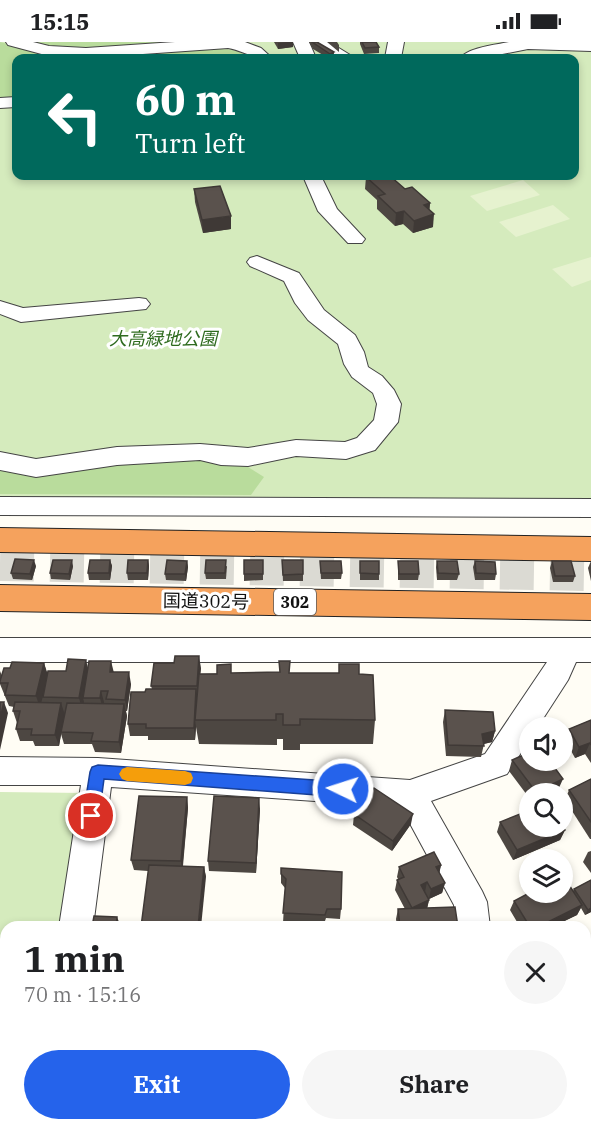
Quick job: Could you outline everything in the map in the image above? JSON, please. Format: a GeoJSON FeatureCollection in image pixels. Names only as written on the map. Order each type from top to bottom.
{"type":"FeatureCollection","features":[{"type":"Feature","properties":{"kind":"highway"},"geometry":{"type":"LineString","coordinates":[[0,540],[591,549]]}},
{"type":"Feature","properties":{"kind":"highway","name":"国道302号"},"geometry":{"type":"LineString","coordinates":[[0,597],[591,607]]}},
{"type":"Feature","properties":{"kind":"street"},"geometry":{"type":"LineString","coordinates":[[14,42],[49,51],[86,53],[228,43],[246,47],[259,54]]}},
{"type":"Feature","properties":{"kind":"street"},"geometry":{"type":"LineString","coordinates":[[321,42],[325,48],[338,54]]}},
{"type":"Feature","properties":{"kind":"street"},"geometry":{"type":"LineString","coordinates":[[479,54],[499,47],[538,44],[591,46]]}},
{"type":"Feature","properties":{"kind":"street"},"geometry":{"type":"LineString","coordinates":[[314,180],[328,211],[355,239]]}},
{"type":"Feature","properties":{"kind":"street"},"geometry":{"type":"LineString","coordinates":[[0,461],[36,468],[117,456],[200,452],[221,456],[248,456],[297,448],[346,451],[366,444],[386,422],[388,404],[383,390],[360,372],[347,340],[316,315],[306,303],[292,277],[257,262]]}},
{"type":"Feature","properties":{"kind":"street"},"geometry":{"type":"LineString","coordinates":[[0,307],[21,315],[139,304]]}},
{"type":"Feature","properties":{"kind":"street"},"geometry":{"type":"LineString","coordinates":[[0,506],[591,508]]}},
{"type":"Feature","properties":{"kind":"street"},"geometry":{"type":"LineString","coordinates":[[0,650],[578,650]]}},
{"type":"Feature","properties":{"kind":"street"},"geometry":{"type":"LineString","coordinates":[[0,771],[98,772],[410,794],[496,764],[558,672],[578,650]]}},
{"type":"Feature","properties":{"kind":"street"},"geometry":{"type":"LineString","coordinates":[[77,921],[98,772]]}},
{"type":"Feature","properties":{"kind":"street"},"geometry":{"type":"LineString","coordinates":[[410,794],[470,902],[472,921]]}},
{"type":"Feature","properties":{"kind":"green space","name":"大高緑地公園"},"geometry":{"type":"Polygon","coordinates":[[[0,42],[591,42],[591,498],[0,501],[0,42]]]}},
{"type":"Feature","properties":{"kind":"green space"},"geometry":{"type":"Polygon","coordinates":[[[0,42],[47,54],[12,54],[12,102],[0,103],[0,42]]]}},
{"type":"Feature","properties":{"kind":"green space"},"geometry":{"type":"Polygon","coordinates":[[[35,42],[185,42],[90,49],[52,46],[35,42]]]}},
{"type":"Feature","properties":{"kind":"green space"},"geometry":{"type":"Polygon","coordinates":[[[214,48],[238,51],[244,54],[47,54],[214,48]]]}},
{"type":"Feature","properties":{"kind":"green space"},"geometry":{"type":"Polygon","coordinates":[[[523,180],[540,195],[487,211],[470,196],[523,180]]]}},
{"type":"Feature","properties":{"kind":"green space"},"geometry":{"type":"Polygon","coordinates":[[[553,205],[570,219],[516,237],[499,222],[553,205]]]}},
{"type":"Feature","properties":{"kind":"green space"},"geometry":{"type":"Polygon","coordinates":[[[591,257],[591,280],[572,287],[552,269],[591,257]]]}},
{"type":"Feature","properties":{"kind":"green space"},"geometry":{"type":"Polygon","coordinates":[[[194,457],[240,462],[264,477],[251,495],[0,494],[0,465],[194,457]]]}},
{"type":"Feature","properties":{"kind":"green space"},"geometry":{"type":"Polygon","coordinates":[[[0,792],[85,793],[66,921],[0,921],[0,792]]]}},
{"type":"Feature","properties":{"kind":"building"},"geometry":{"type":"Polygon","coordinates":[[[312,42],[317,42],[334,52],[330,54],[312,42]]]}},
{"type":"Feature","properties":{"kind":"building"},"geometry":{"type":"Polygon","coordinates":[[[362,42],[376,42],[379,47],[365,48],[362,42]]]}},
{"type":"Feature","properties":{"kind":"building"},"geometry":{"type":"Polygon","coordinates":[[[369,180],[395,180],[405,189],[412,187],[430,203],[424,205],[434,214],[414,221],[404,211],[396,213],[378,196],[385,194],[369,180]]]}},
{"type":"Feature","properties":{"kind":"building"},"geometry":{"type":"Polygon","coordinates":[[[220,186],[231,216],[202,220],[194,189],[220,186]]]}},
{"type":"Feature","properties":{"kind":"building"},"geometry":{"type":"Polygon","coordinates":[[[15,559],[34,560],[30,574],[11,573],[15,559]]]}},
{"type":"Feature","properties":{"kind":"building"},"geometry":{"type":"Polygon","coordinates":[[[53,560],[72,560],[69,574],[50,573],[53,560]]]}},
{"type":"Feature","properties":{"kind":"building"},"geometry":{"type":"Polygon","coordinates":[[[90,560],[110,560],[109,573],[88,573],[90,560]]]}},
{"type":"Feature","properties":{"kind":"building"},"geometry":{"type":"Polygon","coordinates":[[[128,560],[148,560],[147,573],[127,573],[128,560]]]}},
{"type":"Feature","properties":{"kind":"building"},"geometry":{"type":"Polygon","coordinates":[[[167,560],[187,561],[185,574],[165,574],[167,560]]]}},
{"type":"Feature","properties":{"kind":"building"},"geometry":{"type":"Polygon","coordinates":[[[206,560],[226,560],[225,573],[205,573],[206,560]]]}},
{"type":"Feature","properties":{"kind":"building"},"geometry":{"type":"Polygon","coordinates":[[[244,560],[263,560],[263,574],[244,574],[244,560]]]}},
{"type":"Feature","properties":{"kind":"building"},"geometry":{"type":"Polygon","coordinates":[[[282,560],[303,560],[303,574],[283,575],[282,560]]]}},
{"type":"Feature","properties":{"kind":"building"},"geometry":{"type":"Polygon","coordinates":[[[320,561],[341,561],[342,573],[321,573],[320,561]]]}},
{"type":"Feature","properties":{"kind":"building"},"geometry":{"type":"Polygon","coordinates":[[[360,561],[379,561],[379,574],[360,573],[360,561]]]}},
{"type":"Feature","properties":{"kind":"building"},"geometry":{"type":"Polygon","coordinates":[[[398,561],[418,561],[419,574],[399,574],[398,561]]]}},
{"type":"Feature","properties":{"kind":"building"},"geometry":{"type":"Polygon","coordinates":[[[437,561],[457,561],[459,574],[438,573],[437,561]]]}},
{"type":"Feature","properties":{"kind":"building"},"geometry":{"type":"Polygon","coordinates":[[[475,561],[495,562],[496,574],[476,573],[475,561]]]}},
{"type":"Feature","properties":{"kind":"building"},"geometry":{"type":"Polygon","coordinates":[[[552,561],[571,561],[575,576],[555,576],[552,561]]]}},
{"type":"Feature","properties":{"kind":"building"},"geometry":{"type":"Polygon","coordinates":[[[175,656],[199,656],[197,686],[151,686],[154,663],[174,663],[175,656]]]}},
{"type":"Feature","properties":{"kind":"building"},"geometry":{"type":"Polygon","coordinates":[[[68,659],[86,660],[79,698],[43,697],[48,671],[66,671],[68,659]]]}},
{"type":"Feature","properties":{"kind":"building"},"geometry":{"type":"Polygon","coordinates":[[[89,661],[111,661],[110,672],[129,672],[125,700],[106,699],[108,691],[101,691],[100,698],[83,698],[89,661]]]}},
{"type":"Feature","properties":{"kind":"building"},"geometry":{"type":"Polygon","coordinates":[[[279,661],[290,661],[289,673],[339,673],[339,664],[359,664],[359,674],[373,675],[375,720],[300,719],[300,725],[283,725],[283,714],[276,714],[276,720],[195,720],[199,674],[217,674],[217,665],[231,664],[231,673],[280,672],[279,661]]]}},
{"type":"Feature","properties":{"kind":"building"},"geometry":{"type":"Polygon","coordinates":[[[12,662],[44,663],[36,696],[5,695],[8,683],[0,683],[0,681],[4,668],[10,668],[12,662]]]}},
{"type":"Feature","properties":{"kind":"building"},"geometry":{"type":"Polygon","coordinates":[[[146,689],[196,689],[194,728],[146,728],[146,724],[128,724],[131,692],[145,692],[146,689]]]}},
{"type":"Feature","properties":{"kind":"building"},"geometry":{"type":"Polygon","coordinates":[[[0,702],[4,702],[0,718],[0,702]]]}},
{"type":"Feature","properties":{"kind":"building"},"geometry":{"type":"Polygon","coordinates":[[[15,702],[61,703],[55,735],[31,735],[32,729],[16,729],[20,711],[13,711],[15,702]]]}},
{"type":"Feature","properties":{"kind":"building"},"geometry":{"type":"Polygon","coordinates":[[[67,703],[124,704],[119,742],[91,741],[93,733],[61,732],[67,703]]]}},
{"type":"Feature","properties":{"kind":"building"},"geometry":{"type":"Polygon","coordinates":[[[445,710],[493,712],[495,731],[482,734],[484,746],[448,745],[445,710]]]}},
{"type":"Feature","properties":{"kind":"building"},"geometry":{"type":"Polygon","coordinates":[[[591,720],[591,745],[590,743],[579,747],[573,736],[573,727],[591,720]]]}},
{"type":"Feature","properties":{"kind":"building"},"geometry":{"type":"Polygon","coordinates":[[[519,757],[519,769],[512,760],[519,757]]]}},
{"type":"Feature","properties":{"kind":"building"},"geometry":{"type":"Polygon","coordinates":[[[520,771],[557,771],[563,779],[555,783],[529,783],[520,771]]]}},
{"type":"Feature","properties":{"kind":"building"},"geometry":{"type":"Polygon","coordinates":[[[591,779],[591,822],[573,796],[573,788],[591,779]]]}},
{"type":"Feature","properties":{"kind":"building"},"geometry":{"type":"Polygon","coordinates":[[[374,788],[413,814],[393,841],[354,814],[374,788]]]}},
{"type":"Feature","properties":{"kind":"building"},"geometry":{"type":"Polygon","coordinates":[[[139,796],[187,797],[181,861],[131,860],[139,796]]]}},
{"type":"Feature","properties":{"kind":"building"},"geometry":{"type":"Polygon","coordinates":[[[214,796],[259,798],[256,863],[208,861],[214,796]]]}},
{"type":"Feature","properties":{"kind":"building"},"geometry":{"type":"Polygon","coordinates":[[[519,814],[519,837],[548,837],[517,850],[500,822],[519,814]]]}},
{"type":"Feature","properties":{"kind":"building"},"geometry":{"type":"Polygon","coordinates":[[[434,852],[441,865],[436,867],[445,883],[431,889],[427,882],[421,885],[429,900],[412,908],[397,880],[404,877],[399,867],[434,852]]]}},
{"type":"Feature","properties":{"kind":"building"},"geometry":{"type":"Polygon","coordinates":[[[149,865],[204,867],[199,921],[142,921],[149,865]]]}},
{"type":"Feature","properties":{"kind":"building"},"geometry":{"type":"Polygon","coordinates":[[[281,868],[342,872],[341,909],[327,909],[325,915],[283,913],[286,879],[281,874],[281,868]]]}},
{"type":"Feature","properties":{"kind":"building"},"geometry":{"type":"Polygon","coordinates":[[[591,880],[591,908],[588,910],[574,889],[591,880]]]}},
{"type":"Feature","properties":{"kind":"building"},"geometry":{"type":"Polygon","coordinates":[[[573,891],[582,905],[550,921],[526,921],[514,901],[519,898],[519,903],[573,903],[573,891]]]}},
{"type":"Feature","properties":{"kind":"building"},"geometry":{"type":"Polygon","coordinates":[[[455,907],[457,921],[399,921],[398,909],[455,907]]]}},
{"type":"Feature","properties":{"kind":"building"},"geometry":{"type":"Polygon","coordinates":[[[94,916],[117,917],[117,921],[93,921],[94,916]]]}},
{"type":"Feature","properties":{"kind":"tunnel"},"geometry":{"type":"LineString","coordinates":[[0,564],[591,574]]}},
{"type":"Feature","properties":{"kind":"slow traffic"},"geometry":{"type":"LineString","coordinates":[[127,774],[185,778]]}},
{"type":"Feature","properties":{"kind":"route"},"geometry":{"type":"LineString","coordinates":[[91,816],[98,772],[343,789]]}}]}
